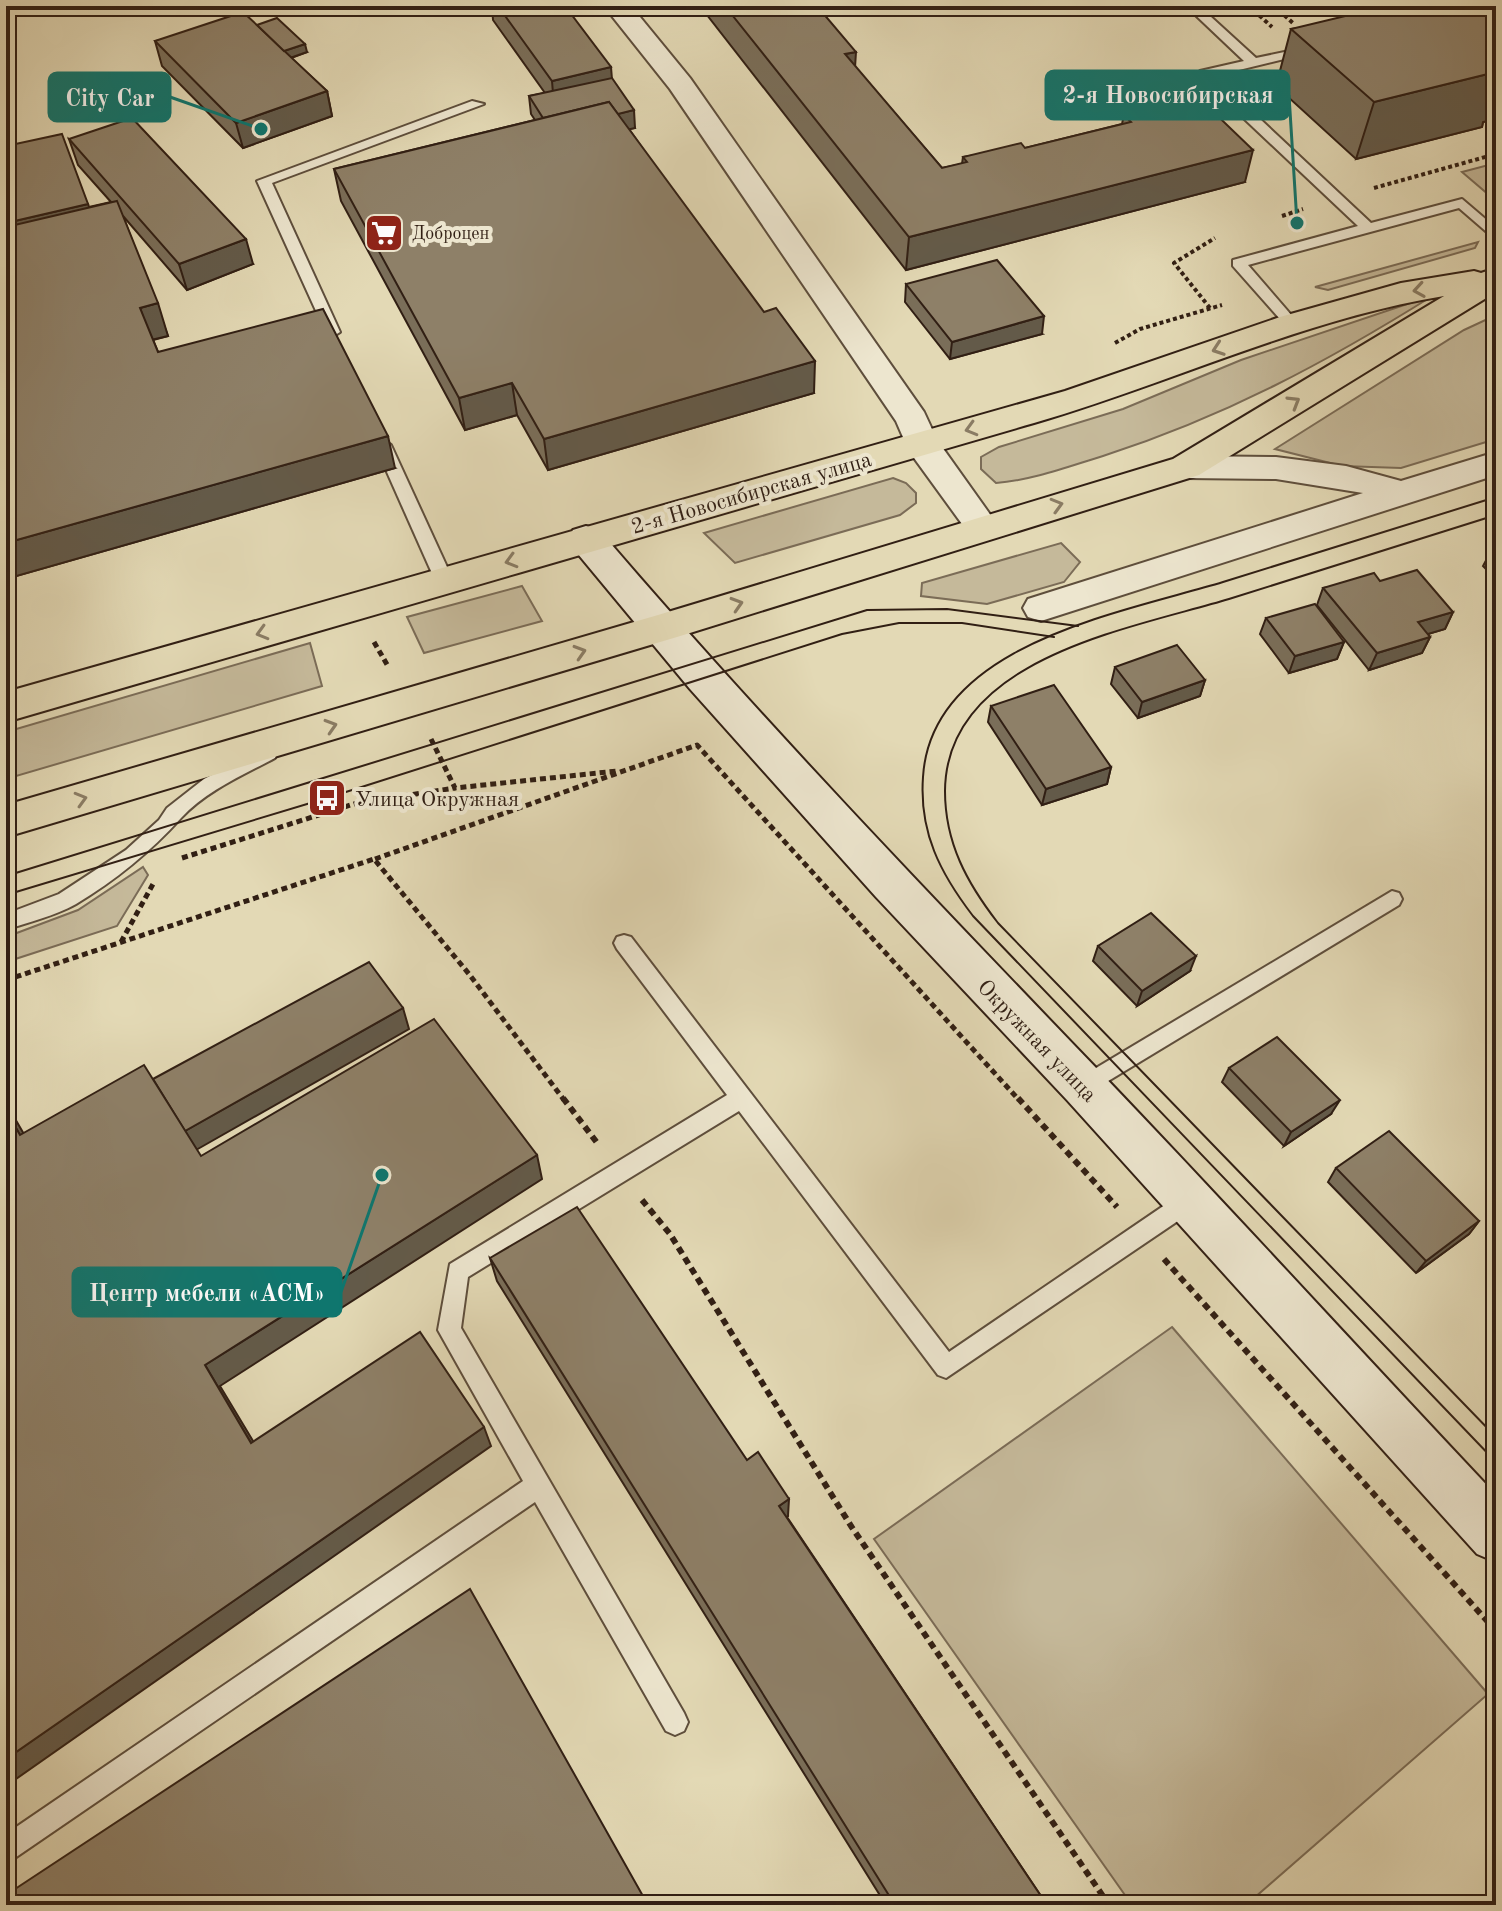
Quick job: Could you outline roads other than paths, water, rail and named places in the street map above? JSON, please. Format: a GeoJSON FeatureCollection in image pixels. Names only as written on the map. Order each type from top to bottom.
{"type":"FeatureCollection","features":[{"type":"Feature","properties":{"kind":"main road","name":"2-я Новосибирская улица"},"geometry":{"type":"LineString","coordinates":[[6,707],[1077,399],[1292,324],[1401,293],[1496,278]]}},
{"type":"Feature","properties":{"kind":"main road"},"geometry":{"type":"LineString","coordinates":[[6,821],[663,627],[1186,467],[1496,278]]}},
{"type":"Feature","properties":{"kind":"main road","name":"Окружная улица"},"geometry":{"type":"LineString","coordinates":[[586,539],[704,679],[891,885],[1083,1086],[1496,1535]]}},
{"type":"Feature","properties":{"kind":"street"},"geometry":{"type":"LineString","coordinates":[[617,6],[689,97],[912,420],[921,443],[982,527]]}},
{"type":"Feature","properties":{"kind":"street"},"geometry":{"type":"LineString","coordinates":[[1041,608],[1496,463]]}},
{"type":"Feature","properties":{"kind":"street"},"geometry":{"type":"LineString","coordinates":[[1186,467],[1276,468],[1346,477],[1399,492]]}},
{"type":"Feature","properties":{"kind":"lane"},"geometry":{"type":"LineString","coordinates":[[1192,6],[1253,62]]}},
{"type":"Feature","properties":{"kind":"lane"},"geometry":{"type":"LineString","coordinates":[[1320,46],[1205,74],[1368,228]]}},
{"type":"Feature","properties":{"kind":"lane"},"geometry":{"type":"LineString","coordinates":[[342,353],[264,181],[477,104]]}},
{"type":"Feature","properties":{"kind":"lane"},"geometry":{"type":"LineString","coordinates":[[1292,324],[1238,263],[1462,203],[1496,236]]}},
{"type":"Feature","properties":{"kind":"lane"},"geometry":{"type":"LineString","coordinates":[[374,425],[444,580]]}},
{"type":"Feature","properties":{"kind":"lane"},"geometry":{"type":"LineString","coordinates":[[6,922],[66,900],[133,855],[166,825],[174,813],[211,784],[264,756],[287,739]]}},
{"type":"Feature","properties":{"kind":"lane"},"geometry":{"type":"LineString","coordinates":[[1083,1086],[1392,899]]}},
{"type":"Feature","properties":{"kind":"lane"},"geometry":{"type":"LineString","coordinates":[[624,943],[946,1367],[1189,1201]]}},
{"type":"Feature","properties":{"kind":"lane"},"geometry":{"type":"LineString","coordinates":[[675,1722],[449,1330],[458,1271],[618,1170],[741,1098]]}},
{"type":"Feature","properties":{"kind":"lane"},"geometry":{"type":"LineString","coordinates":[[6,1850],[539,1484]]}},
{"type":"Feature","properties":{"kind":"tram line"},"geometry":{"type":"LineString","coordinates":[[1076,626],[1496,497]]}},
{"type":"Feature","properties":{"kind":"tram line"},"geometry":{"type":"LineString","coordinates":[[1496,515],[1143,623],[1050,656],[1009,680],[976,709],[953,746],[945,791],[949,828],[960,862],[998,923],[1496,1437]]}},
{"type":"Feature","properties":{"kind":"tram line"},"geometry":{"type":"LineString","coordinates":[[6,876],[867,610],[947,609],[1076,626]]}},
{"type":"Feature","properties":{"kind":"tram line"},"geometry":{"type":"LineString","coordinates":[[6,895],[327,798],[842,634],[899,623],[962,623],[1050,636]]}},
{"type":"Feature","properties":{"kind":"tram line"},"geometry":{"type":"LineString","coordinates":[[1050,636],[1076,626]]}},
{"type":"Feature","properties":{"kind":"tram line"},"geometry":{"type":"LineString","coordinates":[[1050,636],[1054,637]]}},
{"type":"Feature","properties":{"kind":"tram line"},"geometry":{"type":"LineString","coordinates":[[1050,636],[995,665],[959,695],[934,732],[923,777],[924,816],[942,868],[973,916],[1496,1462]]}},
{"type":"Feature","properties":{"kind":"place","name":"City Car"},"geometry":{"type":"Point","coordinates":[261,129]}},
{"type":"Feature","properties":{"kind":"place","name":"2-я Новосибирская"},"geometry":{"type":"Point","coordinates":[1297,223]}},
{"type":"Feature","properties":{"kind":"place","name":"Доброцен"},"geometry":{"type":"Point","coordinates":[384,233]}},
{"type":"Feature","properties":{"kind":"place","name":"Улица Окружная"},"geometry":{"type":"Point","coordinates":[327,798]}},
{"type":"Feature","properties":{"kind":"place","name":"Центр мебели «АСМ»"},"geometry":{"type":"Point","coordinates":[382,1175]}}]}
